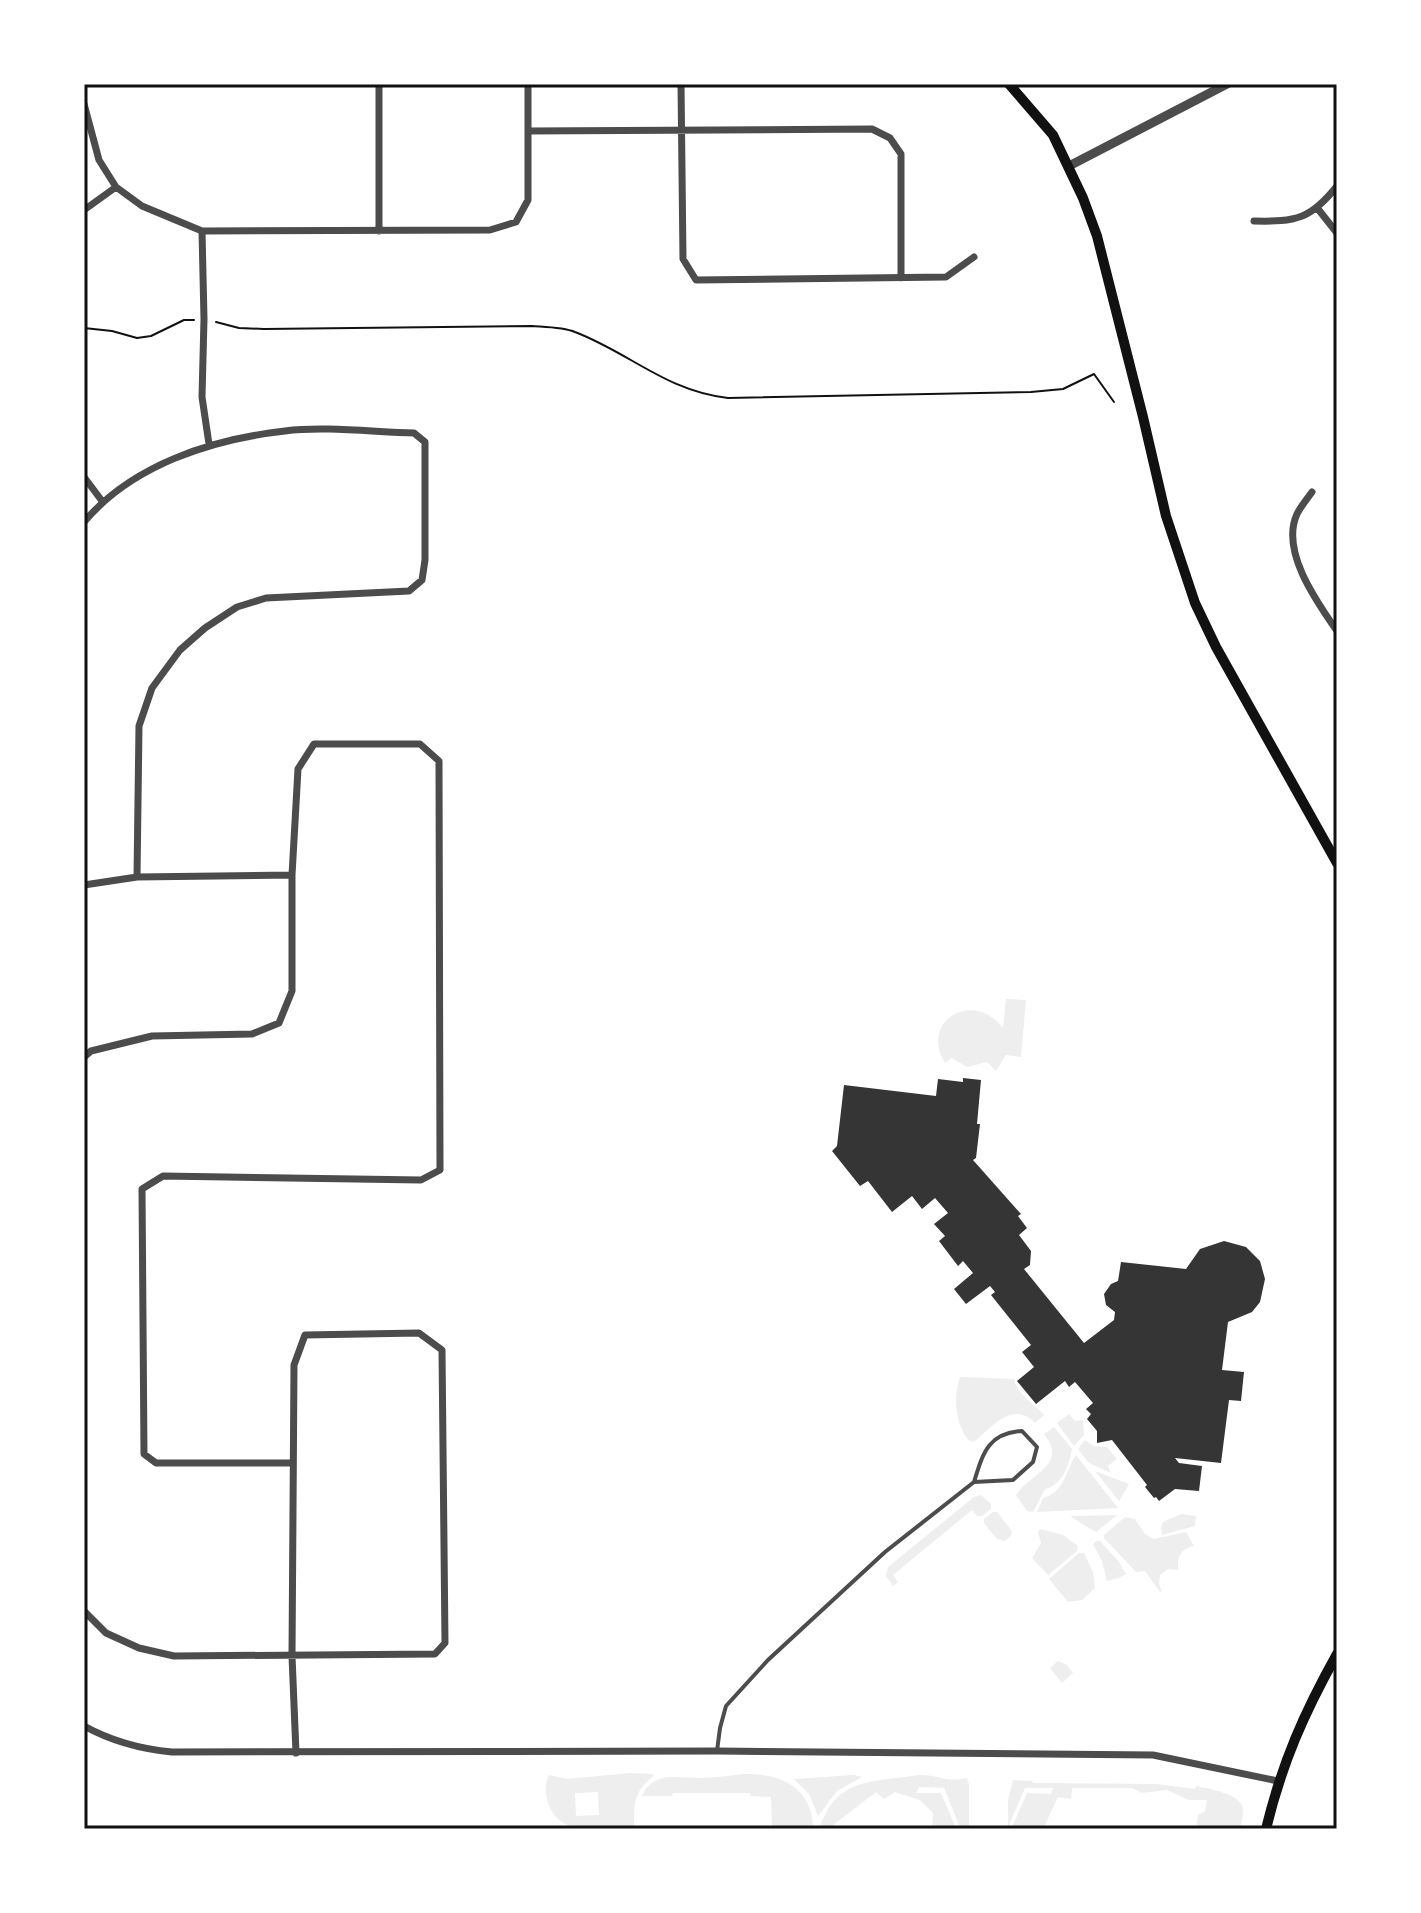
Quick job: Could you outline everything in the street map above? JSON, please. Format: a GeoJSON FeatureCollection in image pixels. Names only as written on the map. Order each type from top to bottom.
{"type":"FeatureCollection","features":[{"type":"Feature","properties":{"kind":"main road"},"geometry":{"type":"LineString","coordinates":[[1009,84],[1053,135],[1097,236],[1166,516],[1195,603],[1216,647],[1337,863]]}},
{"type":"Feature","properties":{"kind":"main road"},"geometry":{"type":"LineString","coordinates":[[1266,1829],[1278,1781],[1295,1734],[1337,1654]]}},
{"type":"Feature","properties":{"kind":"street"},"geometry":{"type":"LineString","coordinates":[[379,84],[379,231]]}},
{"type":"Feature","properties":{"kind":"street"},"geometry":{"type":"LineString","coordinates":[[84,104],[99,160],[116,187],[142,206],[202,231],[490,230],[516,222],[528,200],[528,84]]}},
{"type":"Feature","properties":{"kind":"street"},"geometry":{"type":"LineString","coordinates":[[681,84],[683,259],[696,280],[946,277],[974,257]]}},
{"type":"Feature","properties":{"kind":"street"},"geometry":{"type":"LineString","coordinates":[[1069,166],[1227,84]]}},
{"type":"Feature","properties":{"kind":"street"},"geometry":{"type":"LineString","coordinates":[[528,131],[872,129],[890,138],[901,154],[901,278]]}},
{"type":"Feature","properties":{"kind":"street"},"geometry":{"type":"LineString","coordinates":[[1254,221],[1284,222],[1318,209],[1337,186]]}},
{"type":"Feature","properties":{"kind":"street"},"geometry":{"type":"LineString","coordinates":[[84,210],[116,187]]}},
{"type":"Feature","properties":{"kind":"street"},"geometry":{"type":"LineString","coordinates":[[1318,209],[1337,233]]}},
{"type":"Feature","properties":{"kind":"street"},"geometry":{"type":"LineString","coordinates":[[202,231],[202,397],[209,444]]}},
{"type":"Feature","properties":{"kind":"street"},"geometry":{"type":"LineString","coordinates":[[84,522],[102,501],[152,469],[209,444],[287,430],[414,433],[425,442],[425,560],[422,580],[409,591],[266,598],[237,607],[205,628],[180,650],[152,688],[139,726],[137,877]]}},
{"type":"Feature","properties":{"kind":"street"},"geometry":{"type":"LineString","coordinates":[[84,477],[102,501]]}},
{"type":"Feature","properties":{"kind":"street"},"geometry":{"type":"LineString","coordinates":[[1312,492],[1296,515],[1292,539],[1306,584],[1337,631]]}},
{"type":"Feature","properties":{"kind":"street"},"geometry":{"type":"LineString","coordinates":[[84,1057],[91,1051],[152,1036],[252,1034],[279,1023],[292,991],[292,875],[298,769],[314,744],[420,744],[439,761],[440,1170],[421,1180],[163,1176],[142,1189],[144,1454],[156,1463],[292,1463]]}},
{"type":"Feature","properties":{"kind":"street"},"geometry":{"type":"LineString","coordinates":[[84,885],[137,877],[292,875]]}},
{"type":"Feature","properties":{"kind":"street"},"geometry":{"type":"LineString","coordinates":[[84,1611],[106,1633],[150,1651],[174,1656],[292,1656],[435,1654],[445,1643],[442,1350],[419,1333],[305,1335],[294,1365],[292,1656],[296,1753]]}},
{"type":"Feature","properties":{"kind":"street"},"geometry":{"type":"LineString","coordinates":[[84,1726],[106,1738],[143,1749],[172,1752],[717,1751],[1153,1755],[1278,1781]]}},
{"type":"Feature","properties":{"kind":"lane"},"geometry":{"type":"LineString","coordinates":[[717,1751],[726,1706],[741,1687],[885,1552],[974,1482],[985,1449],[1006,1432],[1022,1431],[1037,1447],[1033,1462],[1013,1480],[974,1482]]}},
{"type":"Feature","properties":{"kind":"path"},"geometry":{"type":"LineString","coordinates":[[84,328],[137,338],[151,336],[184,320],[204,319],[239,328],[264,329],[532,326],[573,331],[681,388],[703,395],[728,398],[1031,392],[1063,389],[1094,374],[1114,402]]}},
{"type":"Feature","properties":{"kind":"shaded area"},"geometry":{"type":"Polygon","coordinates":[[[1006,999],[1026,1000],[1021,1057],[1006,1055],[996,1071],[987,1062],[967,1067],[952,1058],[945,1063],[939,1048],[939,1034],[944,1023],[953,1015],[978,1011],[1003,1028],[1006,999]]]}},
{"type":"Feature","properties":{"kind":"shaded area"},"geometry":{"type":"Polygon","coordinates":[[[960,1377],[1014,1379],[1022,1394],[1044,1415],[1035,1423],[1019,1414],[1011,1415],[995,1423],[974,1442],[968,1440],[956,1410],[960,1377]]]}},
{"type":"Feature","properties":{"kind":"shaded area"},"geometry":{"type":"Polygon","coordinates":[[[1069,1414],[1075,1421],[1083,1420],[1084,1435],[1074,1446],[1057,1423],[1069,1414]]]}},
{"type":"Feature","properties":{"kind":"shaded area"},"geometry":{"type":"Polygon","coordinates":[[[1054,1427],[1072,1449],[1069,1463],[1060,1479],[1045,1489],[1033,1512],[1027,1511],[1016,1495],[1050,1461],[1051,1445],[1044,1434],[1054,1427]]]}},
{"type":"Feature","properties":{"kind":"shaded area"},"geometry":{"type":"Polygon","coordinates":[[[1085,1440],[1094,1446],[1107,1447],[1117,1459],[1108,1466],[1111,1473],[1089,1463],[1078,1449],[1085,1440]]]}},
{"type":"Feature","properties":{"kind":"shaded area"},"geometry":{"type":"Polygon","coordinates":[[[1076,1455],[1118,1508],[1037,1512],[1043,1498],[1060,1486],[1076,1455]]]}},
{"type":"Feature","properties":{"kind":"shaded area"},"geometry":{"type":"Polygon","coordinates":[[[1095,1471],[1129,1484],[1119,1501],[1095,1471]]]}},
{"type":"Feature","properties":{"kind":"shaded area"},"geometry":{"type":"Polygon","coordinates":[[[981,1495],[991,1504],[991,1509],[982,1516],[977,1516],[972,1510],[893,1575],[898,1582],[893,1586],[886,1576],[888,1567],[974,1497],[981,1495]]]}},
{"type":"Feature","properties":{"kind":"shaded area"},"geometry":{"type":"Polygon","coordinates":[[[997,1512],[1012,1531],[1005,1541],[997,1539],[984,1523],[984,1519],[997,1512]]]}},
{"type":"Feature","properties":{"kind":"shaded area"},"geometry":{"type":"Polygon","coordinates":[[[1181,1514],[1196,1516],[1195,1526],[1162,1535],[1163,1522],[1181,1514]]]}},
{"type":"Feature","properties":{"kind":"shaded area"},"geometry":{"type":"Polygon","coordinates":[[[1117,1515],[1096,1532],[1071,1517],[1072,1516],[1117,1515]]]}},
{"type":"Feature","properties":{"kind":"shaded area"},"geometry":{"type":"Polygon","coordinates":[[[1125,1517],[1135,1519],[1145,1534],[1154,1539],[1186,1532],[1194,1546],[1180,1554],[1179,1570],[1168,1569],[1160,1575],[1160,1592],[1145,1571],[1136,1572],[1104,1538],[1125,1517]]]}},
{"type":"Feature","properties":{"kind":"shaded area"},"geometry":{"type":"Polygon","coordinates":[[[1040,1529],[1063,1535],[1078,1546],[1077,1551],[1048,1575],[1032,1558],[1041,1543],[1040,1529]]]}},
{"type":"Feature","properties":{"kind":"shaded area"},"geometry":{"type":"Polygon","coordinates":[[[1100,1541],[1126,1574],[1107,1581],[1102,1561],[1093,1544],[1100,1541]]]}},
{"type":"Feature","properties":{"kind":"shaded area"},"geometry":{"type":"Polygon","coordinates":[[[1079,1553],[1084,1553],[1093,1572],[1095,1588],[1082,1600],[1068,1602],[1049,1579],[1079,1553]]]}},
{"type":"Feature","properties":{"kind":"shaded area"},"geometry":{"type":"Polygon","coordinates":[[[1058,1661],[1067,1665],[1073,1673],[1062,1683],[1050,1668],[1058,1661]]]}},
{"type":"Feature","properties":{"kind":"shaded area"},"geometry":{"type":"Polygon","coordinates":[[[630,1773],[654,1776],[638,1793],[634,1829],[609,1830],[570,1826],[552,1812],[546,1793],[549,1775],[567,1779],[630,1773]],[[598,1792],[575,1793],[576,1816],[599,1815],[598,1792]]]}},
{"type":"Feature","properties":{"kind":"shaded area"},"geometry":{"type":"Polygon","coordinates":[[[743,1774],[770,1776],[792,1785],[807,1803],[813,1829],[772,1829],[771,1797],[751,1796],[750,1793],[642,1796],[659,1779],[743,1774]]]}},
{"type":"Feature","properties":{"kind":"shaded area"},"geometry":{"type":"Polygon","coordinates":[[[918,1775],[953,1780],[967,1778],[969,1829],[932,1829],[933,1813],[920,1800],[895,1792],[884,1799],[876,1792],[828,1829],[819,1829],[836,1799],[846,1791],[871,1782],[918,1775]],[[919,1787],[916,1793],[941,1793],[955,1826],[959,1825],[944,1788],[919,1787]]]}},
{"type":"Feature","properties":{"kind":"shaded area"},"geometry":{"type":"Polygon","coordinates":[[[862,1777],[837,1791],[818,1816],[809,1794],[794,1779],[862,1777]]]}},
{"type":"Feature","properties":{"kind":"shaded area"},"geometry":{"type":"Polygon","coordinates":[[[1013,1780],[1033,1783],[1157,1784],[1195,1789],[1196,1786],[1231,1795],[1241,1804],[1243,1814],[1240,1829],[1196,1829],[1198,1815],[1205,1811],[1207,1800],[1189,1800],[1167,1790],[1142,1793],[1132,1788],[1072,1788],[1071,1799],[1058,1797],[1043,1829],[1008,1829],[1008,1800],[1013,1780]],[[1025,1788],[1009,1825],[1012,1827],[1027,1793],[1051,1794],[1053,1788],[1025,1788]]]}},
{"type":"Feature","properties":{"kind":"building"},"geometry":{"type":"Polygon","coordinates":[[[963,1078],[981,1080],[977,1124],[980,1124],[976,1158],[973,1160],[1021,1214],[1018,1216],[1027,1228],[1019,1235],[1031,1251],[1030,1265],[1024,1269],[1084,1343],[1114,1320],[1115,1312],[1106,1305],[1104,1294],[1111,1284],[1118,1281],[1121,1262],[1186,1269],[1200,1249],[1224,1241],[1246,1247],[1260,1261],[1265,1279],[1260,1302],[1252,1312],[1228,1322],[1222,1370],[1244,1372],[1241,1401],[1229,1400],[1221,1463],[1175,1458],[1179,1463],[1202,1466],[1199,1491],[1175,1489],[1159,1501],[1154,1498],[1112,1440],[1097,1443],[1097,1431],[1087,1419],[1091,1414],[1086,1409],[1093,1403],[1075,1382],[1069,1387],[1065,1381],[1036,1404],[1017,1381],[1034,1367],[1022,1352],[1031,1345],[991,1295],[995,1292],[990,1286],[966,1304],[954,1289],[973,1273],[963,1261],[958,1266],[939,1241],[945,1236],[934,1224],[948,1213],[935,1198],[922,1209],[912,1196],[892,1212],[868,1181],[860,1186],[832,1151],[837,1146],[844,1085],[936,1096],[938,1079],[963,1082],[963,1078]]]}}]}
